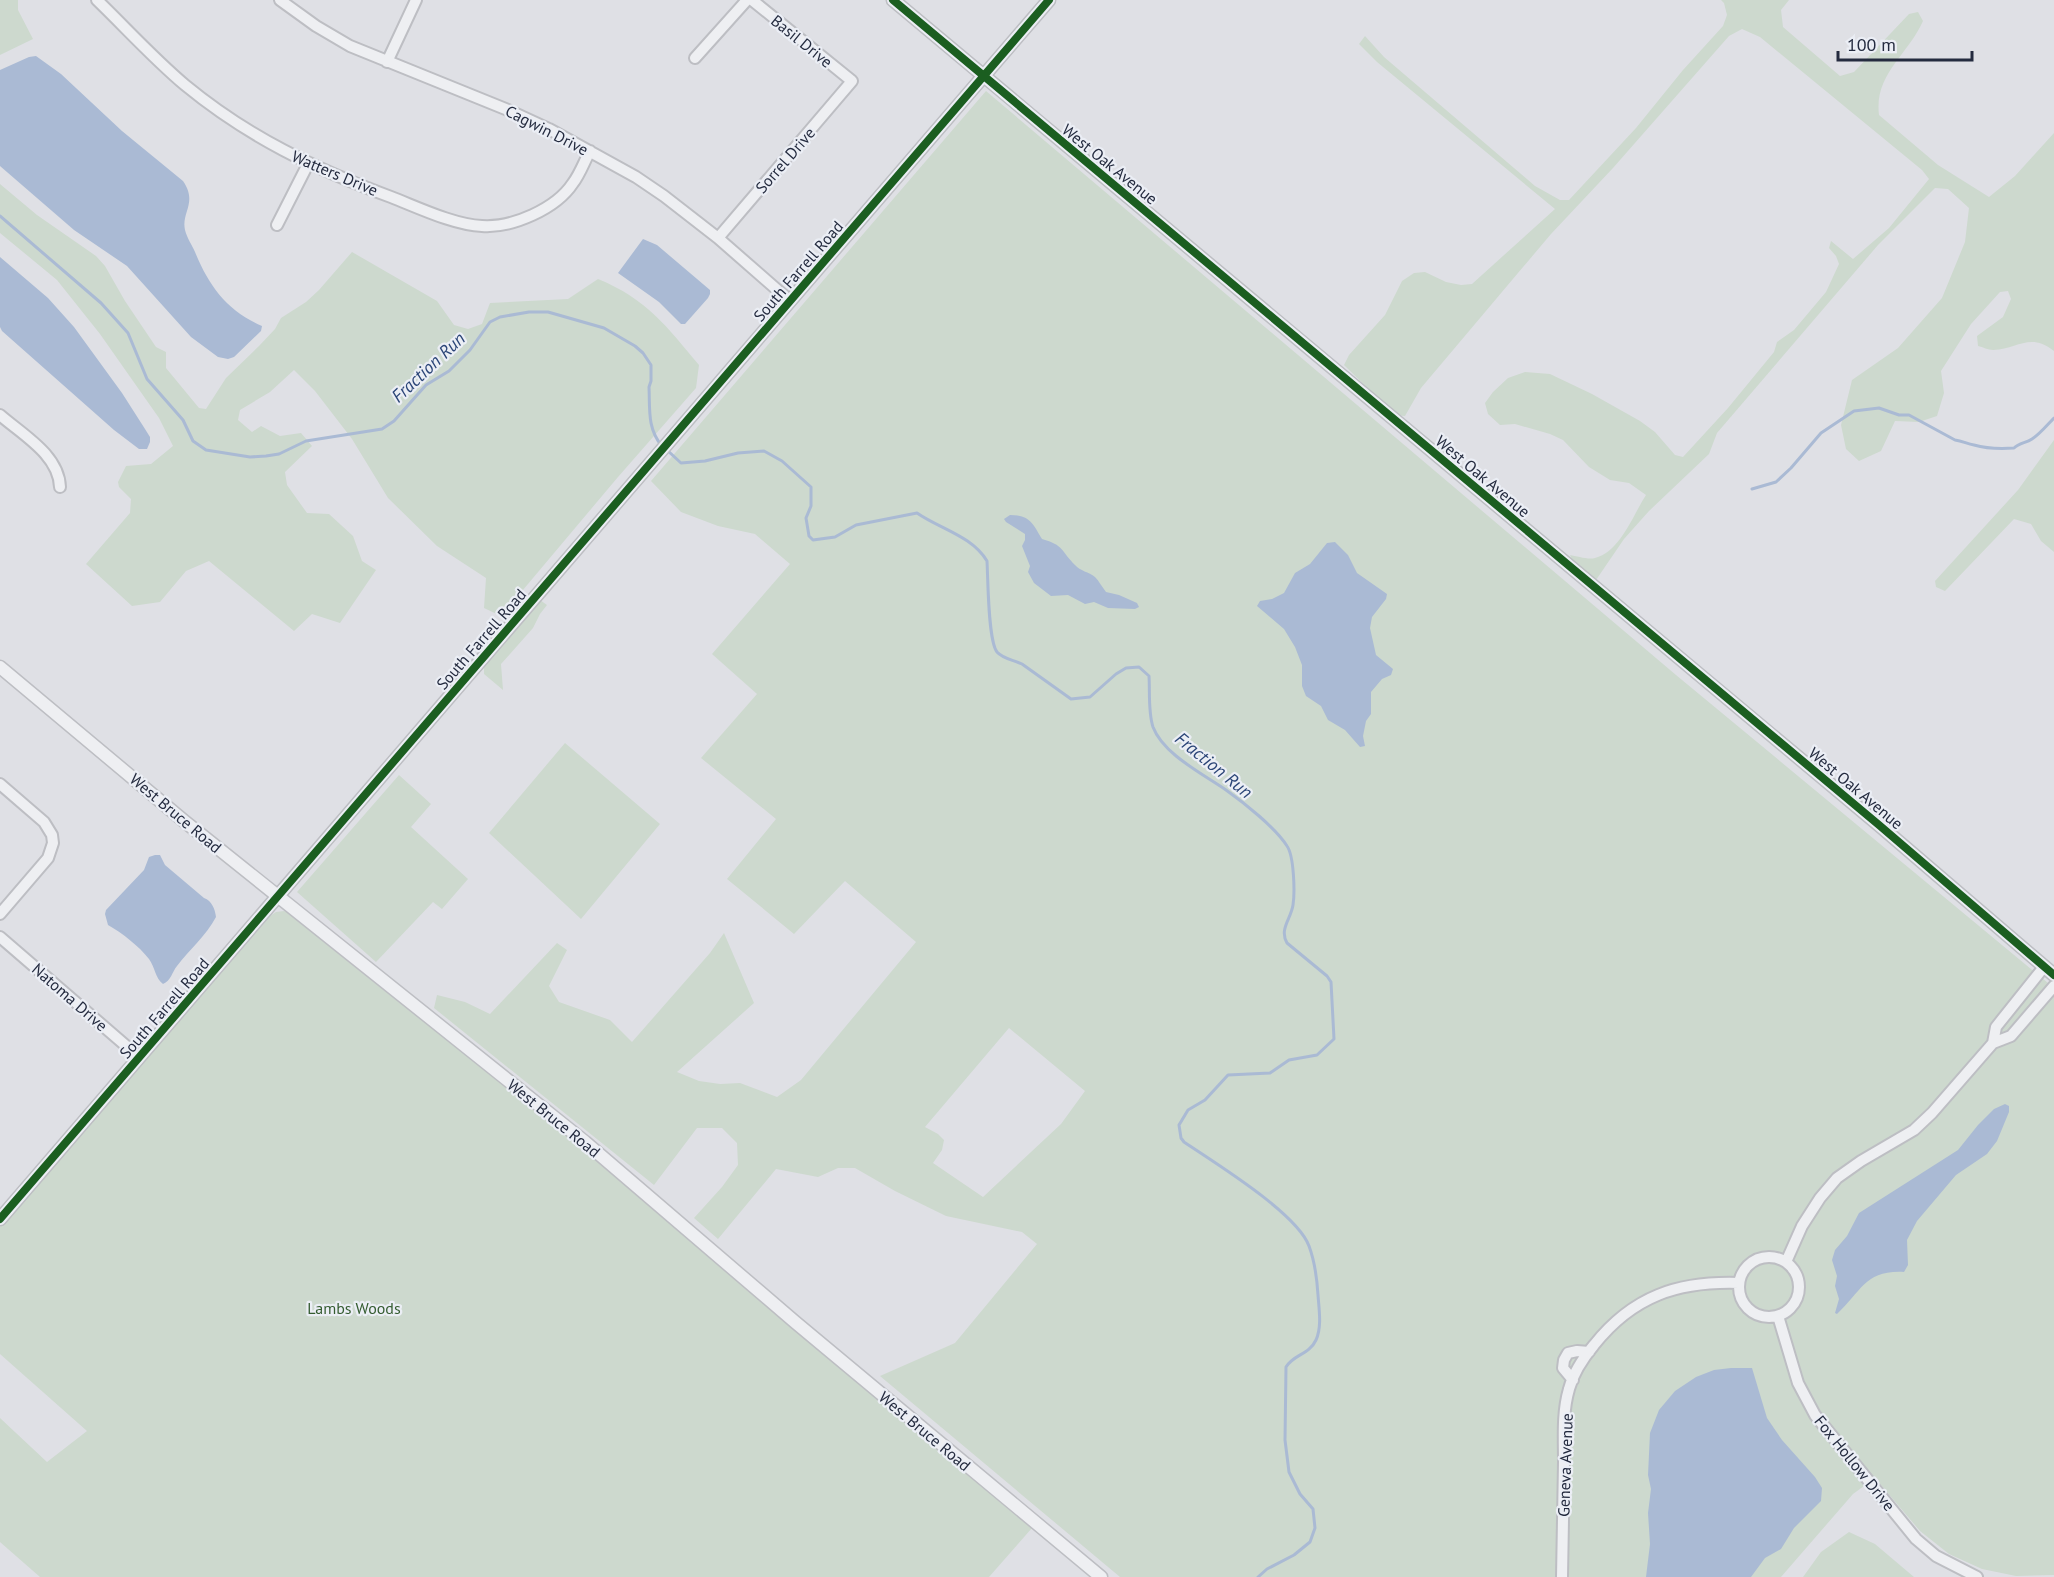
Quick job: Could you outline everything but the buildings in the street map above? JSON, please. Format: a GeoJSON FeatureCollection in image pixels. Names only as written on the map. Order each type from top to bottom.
{"type":"FeatureCollection","features":[{"type":"Feature","properties":{"kind":"street","name":"Watters Drive"},"geometry":{"type":"LineString","coordinates":[[97,0],[184,84],[262,140],[336,176],[449,219],[482,226],[515,221],[544,210],[572,185],[590,152]]}},
{"type":"Feature","properties":{"kind":"street","name":"Cagwin Drive"},"geometry":{"type":"LineString","coordinates":[[280,0],[316,26],[350,46],[508,110],[590,152],[664,196],[718,238],[790,301]]}},
{"type":"Feature","properties":{"kind":"street"},"geometry":{"type":"LineString","coordinates":[[387,62],[416,0]]}},
{"type":"Feature","properties":{"kind":"street"},"geometry":{"type":"LineString","coordinates":[[695,58],[747,0]]}},
{"type":"Feature","properties":{"kind":"street","name":"Basil Drive"},"geometry":{"type":"LineString","coordinates":[[752,0],[852,81]]}},
{"type":"Feature","properties":{"kind":"street","name":"West Oak Avenue"},"geometry":{"type":"LineString","coordinates":[[893,0],[1879,825],[2054,975]]}},
{"type":"Feature","properties":{"kind":"street","name":"South Farrell Road"},"geometry":{"type":"LineString","coordinates":[[0,1219],[1049,0]]}},
{"type":"Feature","properties":{"kind":"street","name":"Sorrel Drive"},"geometry":{"type":"LineString","coordinates":[[718,238],[852,81]]}},
{"type":"Feature","properties":{"kind":"street"},"geometry":{"type":"LineString","coordinates":[[277,225],[308,164]]}},
{"type":"Feature","properties":{"kind":"street"},"geometry":{"type":"LineString","coordinates":[[0,415],[51,459],[60,474],[60,487]]}},
{"type":"Feature","properties":{"kind":"street","name":"West Bruce Road"},"geometry":{"type":"LineString","coordinates":[[2,674],[585,1142],[795,1322],[1101,1577]]}},
{"type":"Feature","properties":{"kind":"street"},"geometry":{"type":"LineString","coordinates":[[0,784],[44,822],[52,835],[53,843],[48,858],[0,914]]}},
{"type":"Feature","properties":{"kind":"street","name":"Natoma Drive"},"geometry":{"type":"LineString","coordinates":[[0,937],[139,1057]]}},
{"type":"Feature","properties":{"kind":"street"},"geometry":{"type":"LineString","coordinates":[[1993,1043],[1996,1027],[2044,967]]}},
{"type":"Feature","properties":{"kind":"street"},"geometry":{"type":"LineString","coordinates":[[1786,1262],[1802,1226],[1820,1198],[1838,1178],[1861,1161],[1914,1130],[1932,1113],[1993,1043],[2012,1036],[2054,986]]}},
{"type":"Feature","properties":{"kind":"street"},"geometry":{"type":"LineString","coordinates":[[1777,1258],[1786,1262],[1797,1277],[1799,1287],[1793,1305],[1778,1316],[1759,1315],[1750,1311],[1740,1293],[1739,1283],[1742,1273],[1757,1259],[1777,1258]]}},
{"type":"Feature","properties":{"kind":"street","name":"Geneva Avenue"},"geometry":{"type":"LineString","coordinates":[[1562,1577],[1563,1420],[1569,1388],[1589,1352],[1607,1329],[1632,1308],[1655,1295],[1710,1282],[1739,1283]]}},
{"type":"Feature","properties":{"kind":"street","name":"Fox Hollow Drive"},"geometry":{"type":"LineString","coordinates":[[1778,1316],[1798,1383],[1815,1415],[1916,1539],[1936,1556],[1977,1577]]}},
{"type":"Feature","properties":{"kind":"street"},"geometry":{"type":"LineString","coordinates":[[1573,1380],[1563,1368],[1564,1360],[1568,1353],[1589,1352]]}},
{"type":"Feature","properties":{"kind":"green space"},"geometry":{"type":"Polygon","coordinates":[[[0,0],[18,0],[18,10],[33,39],[0,55],[0,0]]]}},
{"type":"Feature","properties":{"kind":"green space"},"geometry":{"type":"Polygon","coordinates":[[[1721,0],[1789,0],[1781,10],[1783,27],[1840,76],[1854,72],[1909,14],[1918,12],[1923,21],[1887,76],[1879,101],[1879,115],[1938,165],[1989,197],[2015,176],[2054,133],[2054,351],[2046,345],[2031,342],[1993,350],[1978,346],[1977,336],[2003,317],[2011,299],[2008,291],[2000,292],[1971,324],[1941,371],[1944,393],[1937,416],[1919,422],[1895,421],[1881,451],[1859,461],[1846,449],[1841,425],[1852,380],[1898,348],[1942,298],[1965,242],[1969,208],[1948,189],[1935,188],[1878,245],[1717,433],[1709,454],[1649,511],[1624,539],[1596,580],[1573,562],[1570,555],[1595,558],[1612,548],[1625,532],[1646,495],[1629,483],[1610,480],[1589,467],[1563,440],[1515,424],[1500,425],[1488,414],[1485,403],[1493,392],[1508,378],[1525,372],[1550,374],[1640,421],[1655,432],[1675,455],[1683,457],[1728,408],[1774,352],[1777,342],[1794,330],[1826,292],[1839,264],[1829,248],[1831,241],[1853,259],[1889,228],[1929,179],[1922,170],[1760,37],[1742,29],[1729,36],[1613,168],[1551,234],[1421,388],[1405,416],[1395,415],[1344,365],[1349,355],[1385,315],[1402,281],[1414,273],[1425,272],[1446,282],[1461,285],[1472,284],[1555,209],[1377,62],[1359,44],[1365,36],[1384,57],[1535,186],[1560,200],[1569,200],[1636,128],[1683,70],[1723,26],[1727,15],[1721,0]]]}},
{"type":"Feature","properties":{"kind":"green space"},"geometry":{"type":"Polygon","coordinates":[[[986,91],[1676,675],[2054,988],[2054,1575],[2016,1576],[1982,1569],[1949,1554],[1920,1531],[1875,1478],[1853,1494],[1781,1577],[1120,1577],[880,1376],[955,1343],[1037,1244],[1022,1232],[946,1216],[855,1168],[838,1168],[818,1177],[776,1169],[718,1239],[694,1218],[738,1165],[737,1143],[722,1128],[697,1128],[654,1185],[434,1008],[437,995],[465,1002],[490,1014],[557,943],[567,950],[549,986],[559,1002],[610,1020],[632,1042],[710,953],[724,933],[754,1003],[677,1072],[699,1081],[720,1084],[740,1083],[777,1097],[801,1080],[916,942],[845,881],[794,934],[727,879],[776,819],[701,758],[757,694],[712,654],[790,564],[755,534],[718,526],[681,512],[651,481],[986,91]],[[1009,1028],[925,1127],[944,1140],[942,1150],[933,1163],[983,1197],[1061,1124],[1085,1091],[1009,1028]]]}},
{"type":"Feature","properties":{"kind":"green space"},"geometry":{"type":"Polygon","coordinates":[[[0,184],[37,215],[96,256],[105,266],[156,347],[166,352],[166,368],[199,408],[206,409],[226,378],[275,329],[281,318],[306,302],[319,290],[352,252],[437,301],[454,325],[468,329],[482,324],[490,303],[568,299],[598,279],[630,296],[666,326],[699,365],[696,388],[501,616],[484,608],[486,578],[437,546],[388,498],[352,439],[315,391],[294,370],[270,392],[240,410],[238,420],[252,432],[261,426],[280,436],[301,433],[312,446],[285,472],[287,485],[307,513],[329,514],[353,536],[362,561],[376,570],[340,623],[312,614],[294,631],[209,561],[186,571],[160,602],[132,606],[86,564],[130,513],[131,499],[119,487],[118,482],[126,466],[151,464],[173,446],[159,418],[100,334],[57,280],[0,233],[0,184]]]}},
{"type":"Feature","properties":{"kind":"green space"},"geometry":{"type":"Polygon","coordinates":[[[2054,440],[2054,552],[2041,541],[2031,524],[2014,519],[1945,591],[1936,587],[1935,581],[2018,490],[2054,440]]]}},
{"type":"Feature","properties":{"kind":"green space"},"geometry":{"type":"Polygon","coordinates":[[[540,600],[547,605],[533,628],[501,664],[503,690],[484,674],[484,663],[540,600]]]}},
{"type":"Feature","properties":{"kind":"green space"},"geometry":{"type":"Polygon","coordinates":[[[565,743],[660,824],[581,919],[489,833],[565,743]]]}},
{"type":"Feature","properties":{"kind":"green space"},"geometry":{"type":"Polygon","coordinates":[[[399,775],[431,804],[411,827],[468,879],[442,909],[433,902],[376,962],[297,892],[399,775]]]}},
{"type":"Feature","properties":{"kind":"green space","name":"Lambs Woods"},"geometry":{"type":"Polygon","coordinates":[[[284,911],[294,915],[532,1106],[830,1360],[1032,1528],[989,1577],[40,1577],[0,1542],[0,1418],[47,1462],[87,1431],[0,1354],[0,1227],[270,916],[284,911]]]}},
{"type":"Feature","properties":{"kind":"green space"},"geometry":{"type":"Polygon","coordinates":[[[1849,1532],[1875,1544],[1914,1577],[1803,1577],[1821,1552],[1849,1532]]]}},
{"type":"Feature","properties":{"kind":"water"},"geometry":{"type":"Polygon","coordinates":[[[36,56],[61,74],[122,131],[183,181],[189,195],[185,230],[206,276],[229,305],[262,326],[261,331],[234,357],[228,359],[218,357],[191,337],[127,266],[74,230],[0,166],[0,70],[36,56]]]}},
{"type":"Feature","properties":{"kind":"water"},"geometry":{"type":"Polygon","coordinates":[[[643,239],[657,245],[710,290],[708,298],[685,324],[681,324],[659,302],[618,273],[643,239]]]}},
{"type":"Feature","properties":{"kind":"water"},"geometry":{"type":"Polygon","coordinates":[[[0,257],[48,298],[74,327],[122,393],[150,437],[147,449],[139,449],[114,430],[2,331],[0,327],[0,257]]]}},
{"type":"Feature","properties":{"kind":"water"},"geometry":{"type":"Polygon","coordinates":[[[1010,515],[1017,515],[1030,521],[1042,539],[1058,546],[1077,567],[1095,577],[1106,592],[1137,603],[1139,607],[1135,609],[1108,608],[1094,602],[1085,604],[1068,595],[1051,596],[1034,583],[1028,572],[1030,566],[1022,546],[1025,534],[1006,522],[1004,519],[1010,515]]]}},
{"type":"Feature","properties":{"kind":"water"},"geometry":{"type":"Polygon","coordinates":[[[1335,542],[1348,555],[1357,573],[1387,594],[1386,599],[1372,617],[1370,628],[1376,655],[1393,669],[1391,675],[1382,679],[1371,692],[1371,714],[1366,721],[1363,736],[1365,746],[1360,747],[1345,730],[1328,720],[1321,706],[1306,696],[1302,686],[1302,665],[1295,647],[1284,629],[1257,606],[1260,601],[1272,599],[1284,593],[1295,573],[1310,564],[1327,543],[1335,542]]]}},
{"type":"Feature","properties":{"kind":"water"},"geometry":{"type":"Polygon","coordinates":[[[160,855],[165,865],[209,901],[216,917],[177,966],[170,979],[163,984],[158,979],[149,959],[130,940],[108,925],[105,914],[106,910],[144,870],[149,857],[160,855]]]}},
{"type":"Feature","properties":{"kind":"water"},"geometry":{"type":"Polygon","coordinates":[[[2005,1104],[2009,1106],[2009,1112],[1997,1141],[1987,1154],[1956,1175],[1917,1221],[1907,1240],[1908,1265],[1904,1272],[1891,1272],[1872,1278],[1837,1314],[1835,1313],[1839,1299],[1835,1286],[1837,1276],[1832,1260],[1835,1250],[1847,1236],[1859,1213],[1958,1150],[1994,1109],[2005,1104]]]}},
{"type":"Feature","properties":{"kind":"water"},"geometry":{"type":"Polygon","coordinates":[[[1752,1368],[1767,1418],[1782,1440],[1815,1477],[1822,1488],[1821,1501],[1794,1528],[1781,1549],[1765,1558],[1751,1577],[1646,1577],[1650,1544],[1648,1513],[1651,1489],[1648,1475],[1650,1433],[1659,1410],[1675,1391],[1696,1377],[1714,1370],[1752,1368]]]}},
{"type":"Feature","properties":{"kind":"waterway","name":"Fraction Run"},"geometry":{"type":"LineString","coordinates":[[0,216],[101,303],[128,333],[147,379],[183,420],[193,441],[206,450],[250,457],[266,456],[279,454],[306,441],[382,429],[394,421],[426,385],[449,371],[470,350],[490,322],[500,317],[529,312],[548,312],[604,328],[643,353],[651,365],[649,387],[652,425],[662,446]]}},
{"type":"Feature","properties":{"kind":"waterway"},"geometry":{"type":"LineString","coordinates":[[1752,489],[1776,482],[1821,433],[1854,411],[1879,408],[1899,415],[1909,415],[1955,440],[1994,448],[2014,448],[2038,435],[2054,418]]}},
{"type":"Feature","properties":{"kind":"waterway","name":"Fraction Run"},"geometry":{"type":"LineString","coordinates":[[667,450],[681,463],[764,451],[782,461],[811,487],[811,506],[806,518],[809,536],[813,540],[835,537],[856,525],[917,513],[964,539],[981,552],[987,561],[992,636],[999,654],[1022,664],[1071,699],[1090,697],[1116,674],[1126,668],[1139,667],[1149,676],[1151,721],[1165,746],[1174,755],[1250,808],[1275,831],[1287,846],[1293,866],[1294,892],[1292,910],[1284,933],[1285,938],[1287,943],[1327,976],[1331,982],[1334,1039],[1317,1055],[1289,1060],[1270,1073],[1228,1075],[1205,1100],[1188,1110],[1179,1125],[1184,1142],[1234,1175],[1289,1219],[1301,1233],[1313,1258],[1319,1329],[1313,1345],[1286,1367],[1285,1440],[1289,1472],[1300,1494],[1313,1509],[1315,1528],[1310,1542],[1294,1555],[1267,1569],[1258,1577]]}},
{"type":"Feature","properties":{"kind":"cycle path"},"geometry":{"type":"LineString","coordinates":[[893,0],[1879,825],[2054,975]]}},
{"type":"Feature","properties":{"kind":"cycle path"},"geometry":{"type":"LineString","coordinates":[[0,1219],[1049,0]]}}]}
